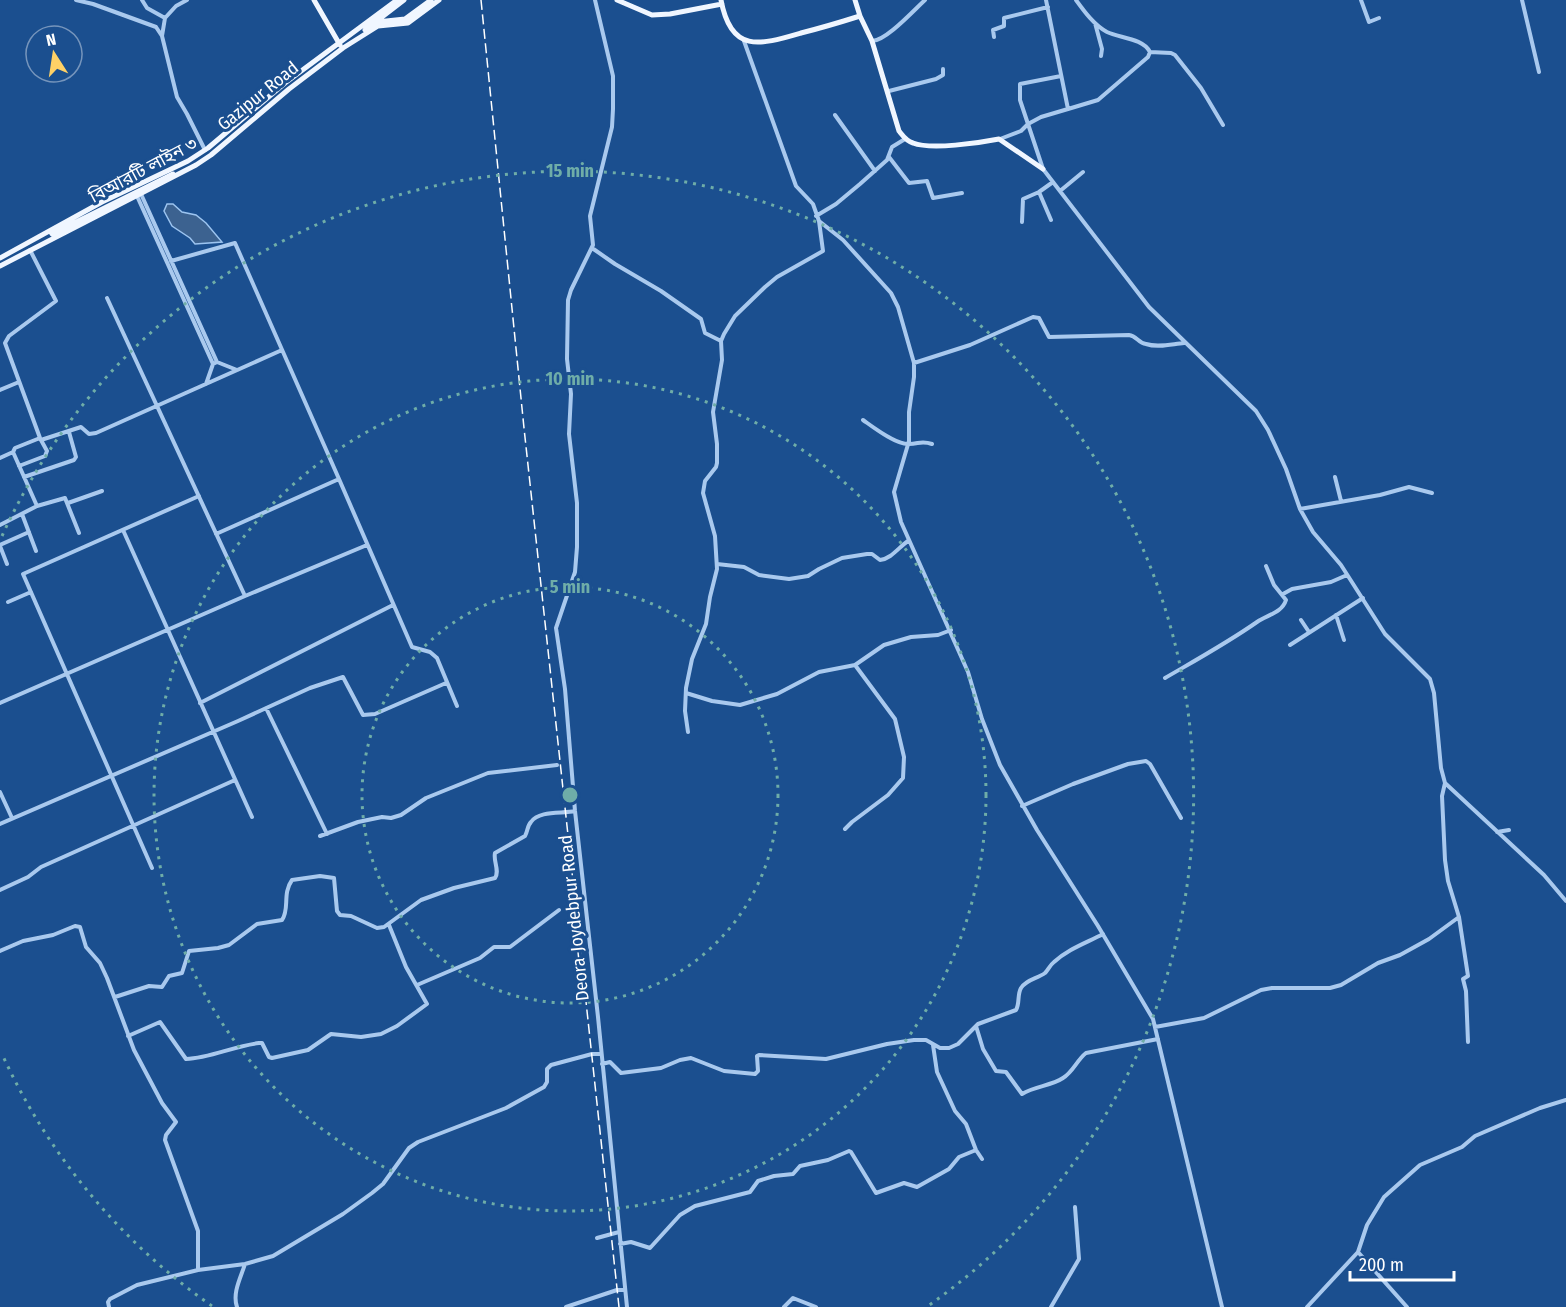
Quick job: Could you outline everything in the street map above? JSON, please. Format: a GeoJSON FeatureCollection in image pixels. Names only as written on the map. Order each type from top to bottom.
{"type":"FeatureCollection","features":[{"type":"Feature","properties":{"kind":"main road"},"geometry":{"type":"LineString","coordinates":[[314,0],[341,46]]}},
{"type":"Feature","properties":{"kind":"main road","name":"বিআরটি লাইন ৩"},"geometry":{"type":"LineString","coordinates":[[0,264],[200,159],[278,93],[375,22],[396,3],[404,0]]}},
{"type":"Feature","properties":{"kind":"main road"},"geometry":{"type":"LineString","coordinates":[[617,0],[629,2],[644,12],[661,15],[721,2],[731,30],[744,41],[762,43],[781,40],[860,16]]}},
{"type":"Feature","properties":{"kind":"main road"},"geometry":{"type":"LineString","coordinates":[[855,0],[889,91],[899,130],[905,139],[920,145],[971,144],[999,139],[1043,169]]}},
{"type":"Feature","properties":{"kind":"main road"},"geometry":{"type":"LineString","coordinates":[[341,46],[378,26],[408,22],[435,1]]}},
{"type":"Feature","properties":{"kind":"main road","name":"বিআরটি লাইন ৩"},"geometry":{"type":"LineString","coordinates":[[375,22],[409,17],[435,1]]}},
{"type":"Feature","properties":{"kind":"main road"},"geometry":{"type":"LineString","coordinates":[[341,46],[396,3]]}},
{"type":"Feature","properties":{"kind":"main road"},"geometry":{"type":"LineString","coordinates":[[396,3],[395,13],[401,19]]}},
{"type":"Feature","properties":{"kind":"main road","name":"Gazipur Road"},"geometry":{"type":"LineString","coordinates":[[0,258],[102,202],[188,161],[205,150],[285,83],[341,46]]}},
{"type":"Feature","properties":{"kind":"main road","name":"Gazipur Road"},"geometry":{"type":"LineString","coordinates":[[0,264],[139,195],[211,155],[341,46]]}},
{"type":"Feature","properties":{"kind":"street"},"geometry":{"type":"LineString","coordinates":[[76,0],[156,27],[162,36],[177,97],[205,150]]}},
{"type":"Feature","properties":{"kind":"street"},"geometry":{"type":"LineString","coordinates":[[142,0],[147,8],[165,18]]}},
{"type":"Feature","properties":{"kind":"street"},"geometry":{"type":"LineString","coordinates":[[162,36],[165,18],[176,6],[187,0]]}},
{"type":"Feature","properties":{"kind":"street"},"geometry":{"type":"LineString","coordinates":[[595,0],[610,60],[614,100],[612,128],[590,216],[592,248],[701,319],[705,333],[722,341]]}},
{"type":"Feature","properties":{"kind":"street"},"geometry":{"type":"LineString","coordinates":[[872,41],[885,36],[925,0]]}},
{"type":"Feature","properties":{"kind":"street"},"geometry":{"type":"LineString","coordinates":[[1046,0],[1068,109]]}},
{"type":"Feature","properties":{"kind":"street"},"geometry":{"type":"LineString","coordinates":[[1076,0],[1094,22],[1105,31],[1147,48],[1150,52],[1175,55],[1202,88],[1222,125]]}},
{"type":"Feature","properties":{"kind":"street"},"geometry":{"type":"LineString","coordinates":[[1361,0],[1369,22],[1379,18]]}},
{"type":"Feature","properties":{"kind":"street"},"geometry":{"type":"LineString","coordinates":[[1522,0],[1539,72]]}},
{"type":"Feature","properties":{"kind":"street"},"geometry":{"type":"LineString","coordinates":[[994,37],[994,29],[1004,26],[1004,18],[1048,7]]}},
{"type":"Feature","properties":{"kind":"street"},"geometry":{"type":"LineString","coordinates":[[1094,22],[1102,49],[1101,56]]}},
{"type":"Feature","properties":{"kind":"street"},"geometry":{"type":"LineString","coordinates":[[744,41],[796,186],[813,204],[819,221],[843,240],[894,298],[914,363],[915,377],[909,412],[908,445],[894,492],[896,508],[908,542],[951,630],[968,672],[993,747],[1022,806],[1148,1008],[1158,1039],[1222,1307]]}},
{"type":"Feature","properties":{"kind":"street"},"geometry":{"type":"LineString","coordinates":[[999,139],[1021,131],[1041,117],[1098,100],[1148,57],[1150,52]]}},
{"type":"Feature","properties":{"kind":"street"},"geometry":{"type":"LineString","coordinates":[[889,91],[936,79],[943,75],[943,69]]}},
{"type":"Feature","properties":{"kind":"street"},"geometry":{"type":"LineString","coordinates":[[1061,76],[1018,85],[1020,100],[1043,169],[1149,307],[1256,411],[1268,430],[1286,469],[1300,509],[1313,532],[1347,574],[1385,634],[1430,679],[1434,693],[1441,768],[1445,783],[1442,796],[1445,861],[1448,881],[1459,917],[1468,976],[1463,980],[1466,991],[1468,1042]]}},
{"type":"Feature","properties":{"kind":"street"},"geometry":{"type":"LineString","coordinates":[[835,115],[875,171]]}},
{"type":"Feature","properties":{"kind":"street"},"geometry":{"type":"LineString","coordinates":[[816,216],[836,204],[875,171],[889,157],[892,147],[905,139]]}},
{"type":"Feature","properties":{"kind":"street"},"geometry":{"type":"LineString","coordinates":[[889,157],[909,183],[927,181],[933,198],[963,193]]}},
{"type":"Feature","properties":{"kind":"street"},"geometry":{"type":"LineString","coordinates":[[1060,191],[1083,172]]}},
{"type":"Feature","properties":{"kind":"street"},"geometry":{"type":"LineString","coordinates":[[1022,222],[1023,198],[1039,192],[1053,182]]}},
{"type":"Feature","properties":{"kind":"street"},"geometry":{"type":"LineString","coordinates":[[1039,192],[1051,220]]}},
{"type":"Feature","properties":{"kind":"street"},"geometry":{"type":"LineString","coordinates":[[139,195],[171,261],[215,363],[206,384]]}},
{"type":"Feature","properties":{"kind":"street"},"geometry":{"type":"LineString","coordinates":[[139,195],[215,363],[238,370]]}},
{"type":"Feature","properties":{"kind":"street"},"geometry":{"type":"LineString","coordinates":[[688,732],[685,711],[686,693],[692,659],[706,624],[717,564],[715,536],[703,493],[705,481],[717,463],[713,412],[722,360],[722,341],[735,316],[765,287],[777,277],[823,251],[819,221]]}},
{"type":"Feature","properties":{"kind":"street"},"geometry":{"type":"LineString","coordinates":[[171,261],[235,243],[412,647],[433,654],[437,658],[457,706]]}},
{"type":"Feature","properties":{"kind":"street","name":"Deora-Joydebpur Road"},"geometry":{"type":"LineString","coordinates":[[592,248],[583,262],[568,300],[567,359],[571,394],[569,434],[577,494],[577,547],[575,572],[556,628],[565,689],[575,811],[627,1307]]}},
{"type":"Feature","properties":{"kind":"street"},"geometry":{"type":"LineString","coordinates":[[19,466],[45,456],[47,451],[5,340],[56,301],[30,249]]}},
{"type":"Feature","properties":{"kind":"street"},"geometry":{"type":"LineString","coordinates":[[107,298],[159,406],[245,596]]}},
{"type":"Feature","properties":{"kind":"street"},"geometry":{"type":"LineString","coordinates":[[914,363],[970,345],[1033,317],[1039,318],[1049,337],[1129,335],[1145,344],[1159,346],[1184,343]]}},
{"type":"Feature","properties":{"kind":"street"},"geometry":{"type":"LineString","coordinates":[[0,458],[13,452],[19,446],[81,427],[89,434],[96,433],[282,350]]}},
{"type":"Feature","properties":{"kind":"street"},"geometry":{"type":"LineString","coordinates":[[0,390],[19,382]]}},
{"type":"Feature","properties":{"kind":"street"},"geometry":{"type":"LineString","coordinates":[[863,420],[888,437],[908,445],[918,441],[932,444]]}},
{"type":"Feature","properties":{"kind":"street"},"geometry":{"type":"LineString","coordinates":[[24,477],[74,460],[76,457],[69,432]]}},
{"type":"Feature","properties":{"kind":"street"},"geometry":{"type":"LineString","coordinates":[[13,452],[37,506]]}},
{"type":"Feature","properties":{"kind":"street"},"geometry":{"type":"LineString","coordinates":[[1335,477],[1341,501]]}},
{"type":"Feature","properties":{"kind":"street"},"geometry":{"type":"LineString","coordinates":[[216,534],[339,479]]}},
{"type":"Feature","properties":{"kind":"street"},"geometry":{"type":"LineString","coordinates":[[1300,509],[1380,495],[1409,487],[1431,493]]}},
{"type":"Feature","properties":{"kind":"street"},"geometry":{"type":"LineString","coordinates":[[68,503],[102,491]]}},
{"type":"Feature","properties":{"kind":"street"},"geometry":{"type":"LineString","coordinates":[[152,868],[23,574],[199,496]]}},
{"type":"Feature","properties":{"kind":"street"},"geometry":{"type":"LineString","coordinates":[[0,525],[37,506],[65,498],[79,533]]}},
{"type":"Feature","properties":{"kind":"street"},"geometry":{"type":"LineString","coordinates":[[22,514],[36,551]]}},
{"type":"Feature","properties":{"kind":"street"},"geometry":{"type":"LineString","coordinates":[[123,530],[252,818]]}},
{"type":"Feature","properties":{"kind":"street"},"geometry":{"type":"LineString","coordinates":[[7,564],[0,545],[29,532]]}},
{"type":"Feature","properties":{"kind":"street"},"geometry":{"type":"LineString","coordinates":[[717,564],[744,567],[759,575],[789,579],[808,576],[842,558],[872,554],[880,560],[886,560],[908,542]]}},
{"type":"Feature","properties":{"kind":"street"},"geometry":{"type":"LineString","coordinates":[[0,703],[367,545]]}},
{"type":"Feature","properties":{"kind":"street"},"geometry":{"type":"LineString","coordinates":[[1165,678],[1282,608],[1286,600],[1274,585],[1266,567]]}},
{"type":"Feature","properties":{"kind":"street"},"geometry":{"type":"LineString","coordinates":[[1283,594],[1292,588],[1331,582],[1347,574]]}},
{"type":"Feature","properties":{"kind":"street"},"geometry":{"type":"LineString","coordinates":[[8,603],[31,592]]}},
{"type":"Feature","properties":{"kind":"street"},"geometry":{"type":"LineString","coordinates":[[1290,645],[1363,598]]}},
{"type":"Feature","properties":{"kind":"street"},"geometry":{"type":"LineString","coordinates":[[200,704],[393,605]]}},
{"type":"Feature","properties":{"kind":"street"},"geometry":{"type":"LineString","coordinates":[[1336,615],[1344,640]]}},
{"type":"Feature","properties":{"kind":"street"},"geometry":{"type":"LineString","coordinates":[[1301,620],[1309,632]]}},
{"type":"Feature","properties":{"kind":"street"},"geometry":{"type":"LineString","coordinates":[[686,693],[712,701],[740,705],[777,694],[819,672],[855,665],[884,645],[911,638],[938,635],[951,630]]}},
{"type":"Feature","properties":{"kind":"street"},"geometry":{"type":"LineString","coordinates":[[845,829],[888,795],[903,778],[904,757],[895,719],[855,665]]}},
{"type":"Feature","properties":{"kind":"street"},"geometry":{"type":"LineString","coordinates":[[0,824],[310,688],[343,677],[363,715],[446,683]]}},
{"type":"Feature","properties":{"kind":"street"},"geometry":{"type":"LineString","coordinates":[[266,708],[328,834]]}},
{"type":"Feature","properties":{"kind":"street"},"geometry":{"type":"LineString","coordinates":[[1022,806],[1072,784],[1128,764],[1146,761],[1150,764],[1181,818]]}},
{"type":"Feature","properties":{"kind":"street"},"geometry":{"type":"LineString","coordinates":[[320,836],[358,822],[401,815],[426,798],[488,773],[556,765]]}},
{"type":"Feature","properties":{"kind":"street"},"geometry":{"type":"LineString","coordinates":[[0,890],[28,877],[41,867],[235,780]]}},
{"type":"Feature","properties":{"kind":"street"},"geometry":{"type":"LineString","coordinates":[[1445,783],[1544,875],[1566,901]]}},
{"type":"Feature","properties":{"kind":"street"},"geometry":{"type":"LineString","coordinates":[[0,792],[12,819]]}},
{"type":"Feature","properties":{"kind":"street"},"geometry":{"type":"LineString","coordinates":[[115,997],[149,986],[162,987],[169,976],[182,973],[189,951],[229,945],[257,924],[282,920],[285,916],[286,892],[294,879],[320,876],[334,878],[337,911],[340,915],[351,915],[377,928],[389,925],[421,900],[461,886],[495,878],[497,874],[495,853],[525,836],[534,819],[546,814],[575,811]]}},
{"type":"Feature","properties":{"kind":"street"},"geometry":{"type":"LineString","coordinates":[[1497,832],[1509,830]]}},
{"type":"Feature","properties":{"kind":"street"},"geometry":{"type":"LineString","coordinates":[[417,985],[480,958],[494,947],[510,947],[559,910]]}},
{"type":"Feature","properties":{"kind":"street"},"geometry":{"type":"LineString","coordinates":[[1155,1027],[1204,1018],[1261,990],[1341,986],[1378,963],[1400,955],[1429,939],[1459,917]]}},
{"type":"Feature","properties":{"kind":"street"},"geometry":{"type":"LineString","coordinates":[[0,951],[23,941],[53,935],[78,925],[86,947],[100,963],[115,997],[128,1036],[162,1103],[177,1122],[166,1135],[165,1140],[198,1231],[198,1270]]}},
{"type":"Feature","properties":{"kind":"street"},"geometry":{"type":"LineString","coordinates":[[128,1036],[160,1022],[186,1059],[194,1059],[241,1045],[259,1043],[270,1058],[283,1057],[308,1050],[331,1034],[368,1037],[381,1034],[397,1026],[427,1004],[406,967],[389,925]]}},
{"type":"Feature","properties":{"kind":"street"},"geometry":{"type":"LineString","coordinates":[[602,1064],[610,1062],[621,1073],[661,1068],[691,1058],[724,1071],[755,1074],[758,1071],[759,1055],[826,1059],[843,1053],[914,1040],[926,1040],[940,1048],[949,1048],[958,1044],[976,1026],[1016,1010],[1018,994],[1028,980],[1044,974],[1053,963],[1084,942],[1103,934]]}},
{"type":"Feature","properties":{"kind":"street"},"geometry":{"type":"LineString","coordinates":[[976,1026],[983,1049],[996,1071],[1006,1072],[1022,1094],[1061,1080],[1070,1073],[1086,1053],[1158,1039]]}},
{"type":"Feature","properties":{"kind":"street"},"geometry":{"type":"LineString","coordinates":[[933,1045],[937,1072],[956,1111],[966,1124],[982,1159]]}},
{"type":"Feature","properties":{"kind":"street"},"geometry":{"type":"LineString","coordinates":[[109,1307],[109,1300],[137,1285],[198,1270],[245,1264],[273,1256],[343,1214],[383,1184],[409,1148],[418,1142],[506,1108],[544,1087],[547,1082],[547,1070],[551,1065],[592,1054],[601,1054]]}},
{"type":"Feature","properties":{"kind":"street"},"geometry":{"type":"LineString","coordinates":[[1307,1307],[1358,1252],[1367,1225],[1384,1197],[1420,1165],[1462,1147],[1475,1136],[1540,1108],[1566,1100]]}},
{"type":"Feature","properties":{"kind":"street"},"geometry":{"type":"LineString","coordinates":[[620,1244],[631,1242],[650,1248],[678,1217],[695,1206],[750,1192],[758,1181],[793,1174],[800,1166],[828,1160],[850,1151],[876,1193],[904,1183],[915,1188],[949,1169],[957,1158],[976,1150]]}},
{"type":"Feature","properties":{"kind":"street"},"geometry":{"type":"LineString","coordinates":[[1051,1307],[1079,1259],[1075,1207]]}},
{"type":"Feature","properties":{"kind":"street"},"geometry":{"type":"LineString","coordinates":[[597,1238],[619,1232]]}},
{"type":"Feature","properties":{"kind":"street"},"geometry":{"type":"LineString","coordinates":[[1358,1252],[1407,1307]]}},
{"type":"Feature","properties":{"kind":"street"},"geometry":{"type":"LineString","coordinates":[[237,1307],[235,1302],[237,1288],[245,1264]]}},
{"type":"Feature","properties":{"kind":"street"},"geometry":{"type":"LineString","coordinates":[[566,1307],[617,1290],[625,1290]]}},
{"type":"Feature","properties":{"kind":"street"},"geometry":{"type":"LineString","coordinates":[[784,1307],[793,1298],[816,1307]]}},
{"type":"Feature","properties":{"kind":"water"},"geometry":{"type":"Polygon","coordinates":[[[167,204],[173,204],[182,212],[196,215],[222,242],[195,244],[172,226],[164,211],[167,204]]]}},
{"type":"Feature","properties":{"kind":"railway"},"geometry":{"type":"LineString","coordinates":[[481,0],[524,428],[619,1307]]}}]}
